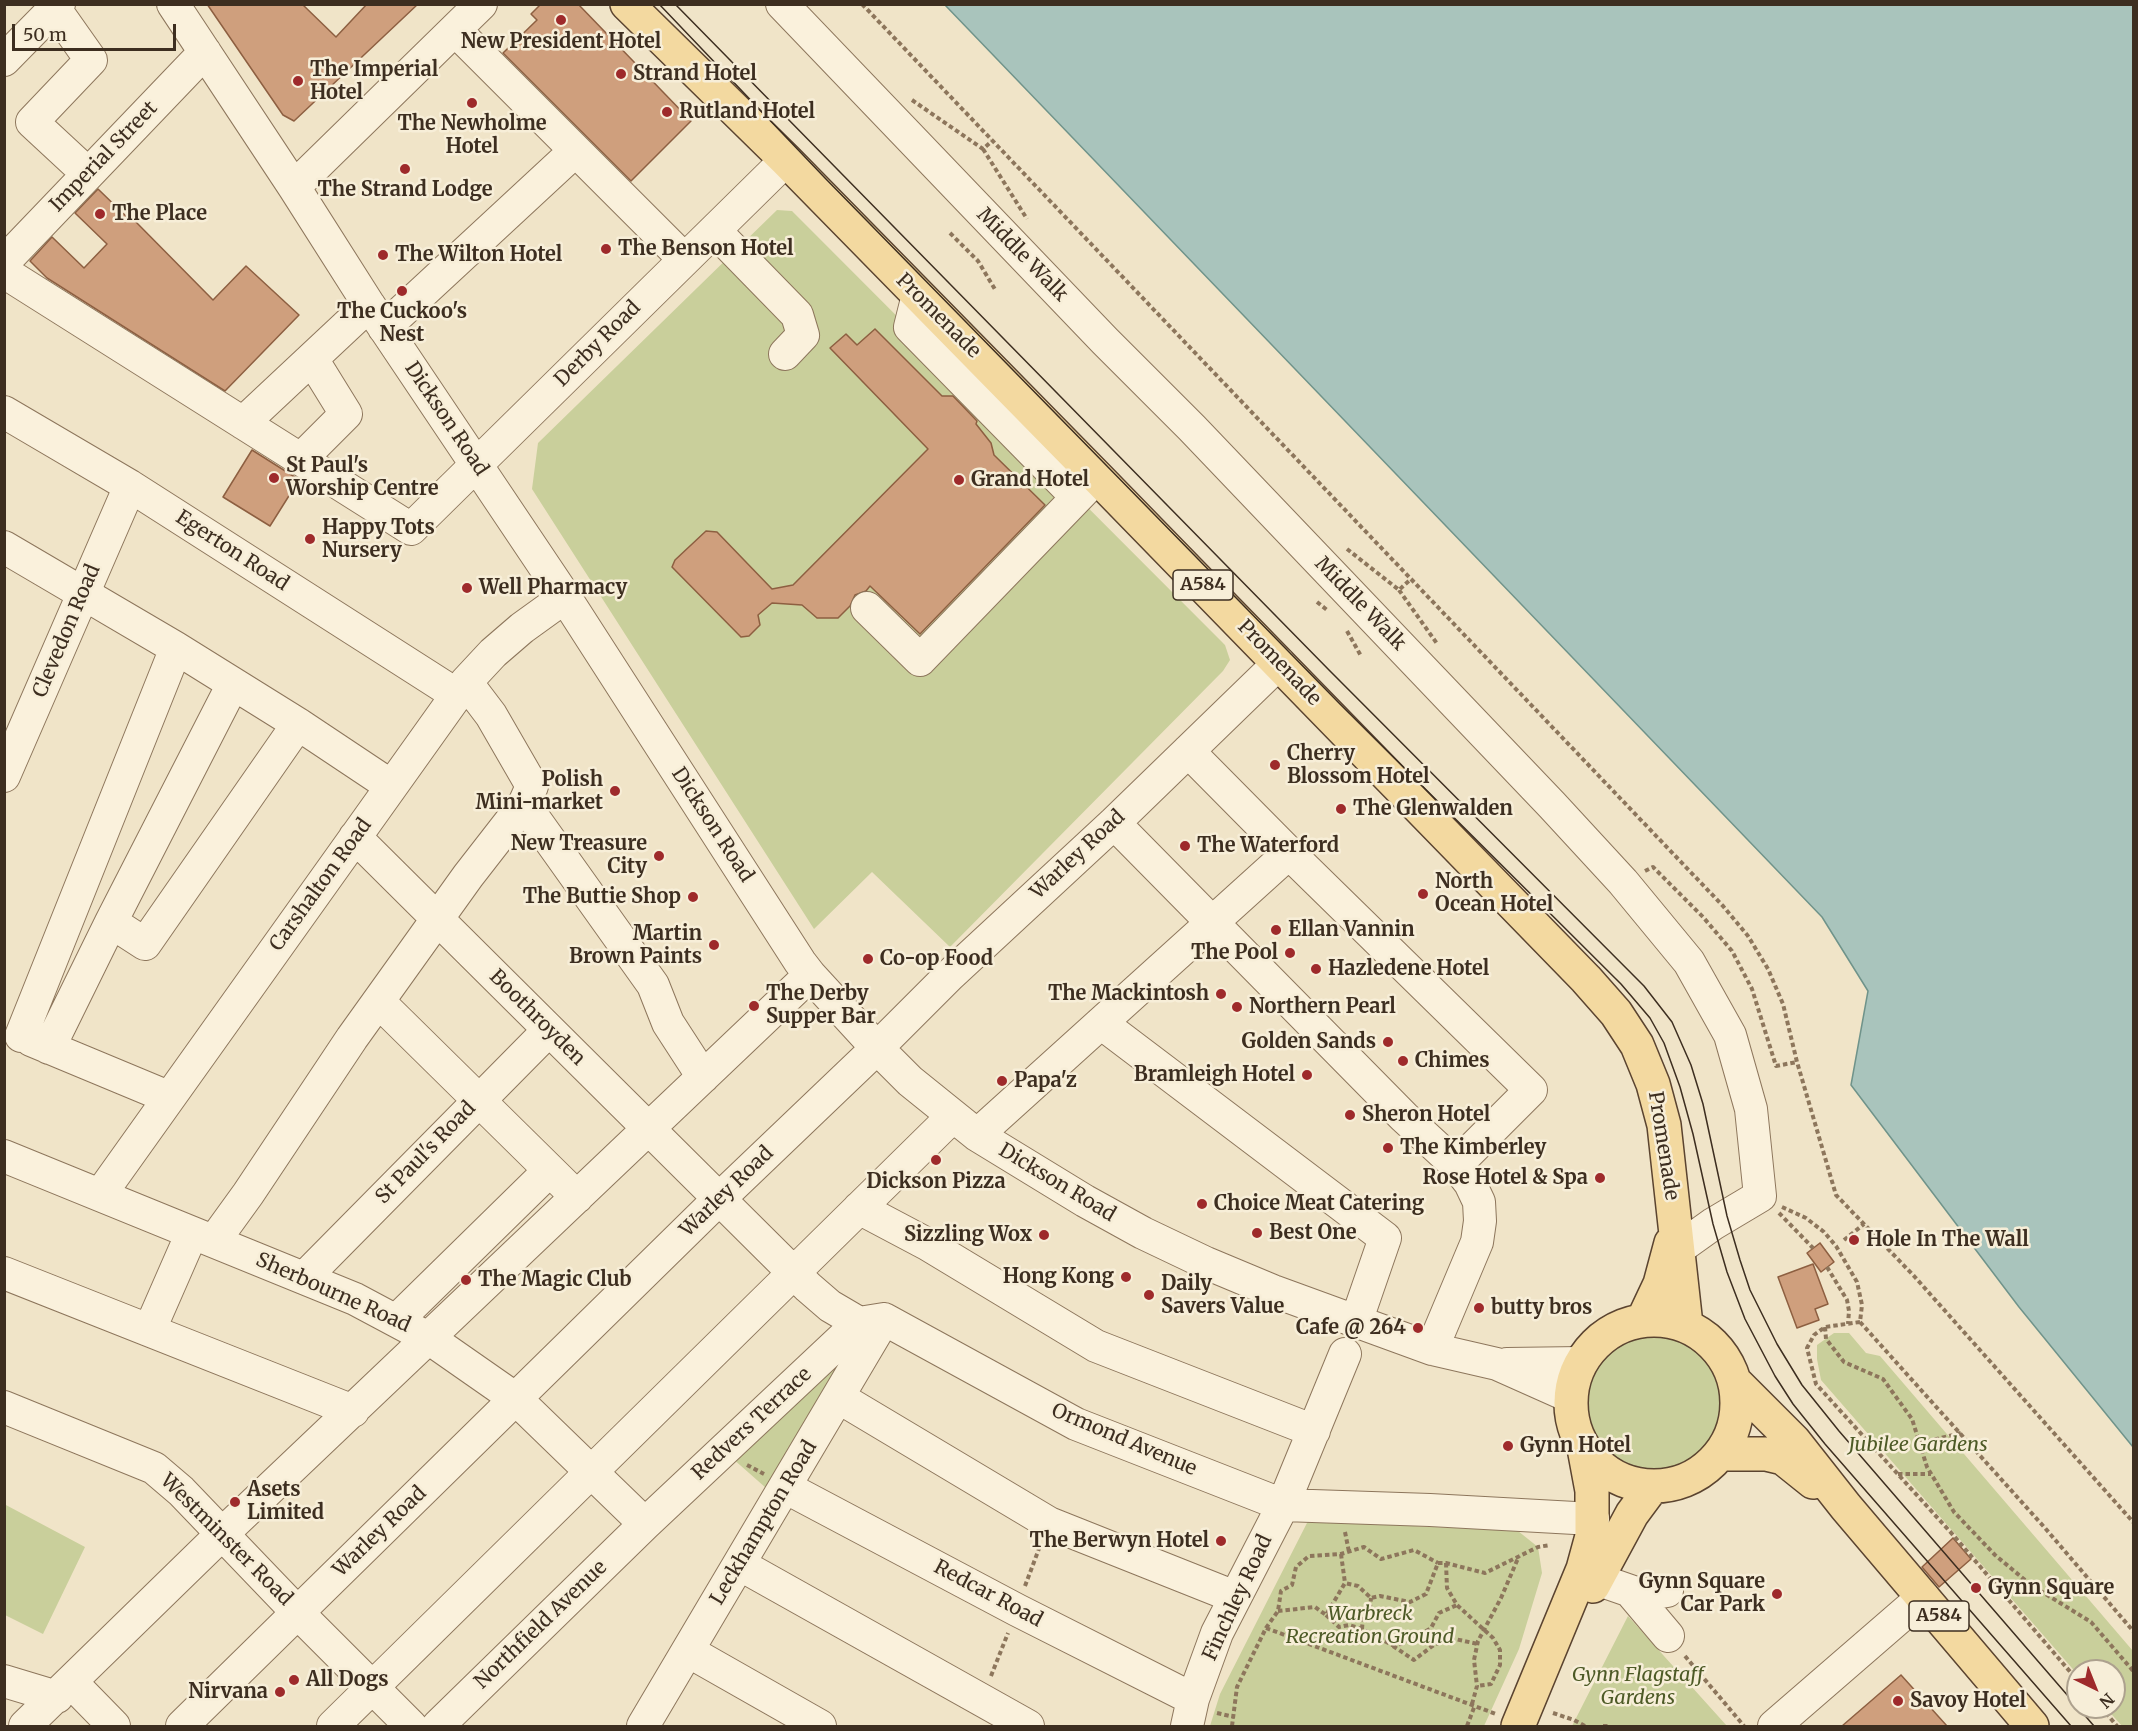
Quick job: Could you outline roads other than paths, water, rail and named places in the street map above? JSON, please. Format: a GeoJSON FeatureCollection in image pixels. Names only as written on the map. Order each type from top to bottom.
{"type":"FeatureCollection","features":[{"type":"Feature","properties":{"kind":"main road","name":"Promenade"},"geometry":{"type":"LineString","coordinates":[[627,4],[786,160],[918,295],[1087,487],[1279,663],[1586,979],[1616,1013],[1637,1045],[1653,1084],[1664,1125],[1686,1325]]}},
{"type":"Feature","properties":{"kind":"main road","name":"Promenade"},"geometry":{"type":"LineString","coordinates":[[1643,1320],[1660,1284],[1676,1237]]}},
{"type":"Feature","properties":{"kind":"main road","name":"A584"},"geometry":{"type":"LineString","coordinates":[[1643,1320],[1664,1320],[1686,1325],[1708,1338],[1725,1358],[1736,1383],[1738,1408],[1733,1432],[1721,1454],[1708,1468],[1691,1479],[1672,1485],[1652,1487],[1630,1483],[1609,1474],[1584,1448],[1573,1424],[1571,1397],[1574,1379],[1581,1363],[1592,1347],[1607,1334],[1624,1325],[1643,1320]]}},
{"type":"Feature","properties":{"kind":"main road","name":"A584"},"geometry":{"type":"LineString","coordinates":[[1736,1383],[1794,1441],[1846,1507],[2032,1726]]}},
{"type":"Feature","properties":{"kind":"main road"},"geometry":{"type":"LineString","coordinates":[[1521,1718],[1583,1569],[1592,1536],[1592,1491],[1584,1448]]}},
{"type":"Feature","properties":{"kind":"main road","name":"A584"},"geometry":{"type":"LineString","coordinates":[[1721,1454],[1766,1454],[1783,1458],[1846,1507]]}},
{"type":"Feature","properties":{"kind":"main road"},"geometry":{"type":"LineString","coordinates":[[1521,1718],[1632,1514],[1652,1487]]}},
{"type":"Feature","properties":{"kind":"street","name":"Dickson Road"},"geometry":{"type":"LineString","coordinates":[[173,4],[294,187],[376,317],[565,597],[810,975],[910,1081],[965,1125],[1085,1201],[1143,1233],[1206,1263],[1356,1322],[1432,1348],[1497,1364],[1571,1397]]}},
{"type":"Feature","properties":{"kind":"street"},"geometry":{"type":"LineString","coordinates":[[294,187],[481,4]]}},
{"type":"Feature","properties":{"kind":"street","name":"Middle Walk"},"geometry":{"type":"LineString","coordinates":[[782,4],[1200,437],[1623,882],[1689,962],[1730,1035],[1751,1109],[1760,1196],[1713,1224],[1676,1237]]}},
{"type":"Feature","properties":{"kind":"street"},"geometry":{"type":"LineString","coordinates":[[4,60],[57,7],[91,60],[32,122],[87,173]]}},
{"type":"Feature","properties":{"kind":"street"},"geometry":{"type":"LineString","coordinates":[[455,30],[684,259]]}},
{"type":"Feature","properties":{"kind":"street","name":"Imperial Street"},"geometry":{"type":"LineString","coordinates":[[4,262],[205,52]]}},
{"type":"Feature","properties":{"kind":"street"},"geometry":{"type":"LineString","coordinates":[[243,423],[312,359],[376,317],[575,151]]}},
{"type":"Feature","properties":{"kind":"street","name":"Derby Road"},"geometry":{"type":"LineString","coordinates":[[301,459],[411,529],[786,160]]}},
{"type":"Feature","properties":{"kind":"street"},"geometry":{"type":"LineString","coordinates":[[715,231],[797,315],[803,335],[785,354]]}},
{"type":"Feature","properties":{"kind":"street"},"geometry":{"type":"LineString","coordinates":[[4,272],[301,459],[346,414],[312,359]]}},
{"type":"Feature","properties":{"kind":"street","name":"Egerton Road"},"geometry":{"type":"LineString","coordinates":[[4,412],[130,486],[462,689]]}},
{"type":"Feature","properties":{"kind":"street","name":"Clevedon Road"},"geometry":{"type":"LineString","coordinates":[[4,776],[130,486]]}},
{"type":"Feature","properties":{"kind":"street"},"geometry":{"type":"LineString","coordinates":[[867,608],[920,660],[1087,487]]}},
{"type":"Feature","properties":{"kind":"street"},"geometry":{"type":"LineString","coordinates":[[4,547],[176,648],[298,724],[391,786]]}},
{"type":"Feature","properties":{"kind":"street","name":"Carshalton Road"},"geometry":{"type":"LineString","coordinates":[[100,1195],[462,689],[493,653],[522,627],[565,597]]}},
{"type":"Feature","properties":{"kind":"street"},"geometry":{"type":"LineString","coordinates":[[25,1038],[176,648]]}},
{"type":"Feature","properties":{"kind":"street","name":"Warley Road"},"geometry":{"type":"LineString","coordinates":[[182,1726],[718,1199],[1279,663]]}},
{"type":"Feature","properties":{"kind":"street"},"geometry":{"type":"LineString","coordinates":[[25,1038],[111,922],[233,684]]}},
{"type":"Feature","properties":{"kind":"street"},"geometry":{"type":"LineString","coordinates":[[150,1329],[203,1237],[379,1002],[468,876],[524,804],[532,786],[491,716],[462,689]]}},
{"type":"Feature","properties":{"kind":"street"},"geometry":{"type":"LineString","coordinates":[[111,922],[145,944],[298,724]]}},
{"type":"Feature","properties":{"kind":"street"},"geometry":{"type":"LineString","coordinates":[[1188,751],[1289,854],[1532,1090],[1456,1165]]}},
{"type":"Feature","properties":{"kind":"street"},"geometry":{"type":"LineString","coordinates":[[524,804],[653,985],[668,1023],[703,1077]]}},
{"type":"Feature","properties":{"kind":"street"},"geometry":{"type":"LineString","coordinates":[[1114,823],[1404,1117],[1456,1165],[1470,1184],[1479,1202],[1480,1221],[1477,1242],[1432,1348]]}},
{"type":"Feature","properties":{"kind":"street","name":"Boothroyden"},"geometry":{"type":"LineString","coordinates":[[355,837],[718,1199]]}},
{"type":"Feature","properties":{"kind":"street"},"geometry":{"type":"LineString","coordinates":[[333,1726],[859,1208],[1101,1023],[1289,854]]}},
{"type":"Feature","properties":{"kind":"street"},"geometry":{"type":"LineString","coordinates":[[25,1726],[222,1534],[430,1339],[810,975]]}},
{"type":"Feature","properties":{"kind":"street"},"geometry":{"type":"LineString","coordinates":[[379,1002],[577,1197]]}},
{"type":"Feature","properties":{"kind":"street"},"geometry":{"type":"LineString","coordinates":[[1101,1023],[1385,1238],[1356,1322]]}},
{"type":"Feature","properties":{"kind":"street","name":"St Paul's Road"},"geometry":{"type":"LineString","coordinates":[[304,1278],[477,1100],[549,1030]]}},
{"type":"Feature","properties":{"kind":"street"},"geometry":{"type":"LineString","coordinates":[[25,1038],[168,1097]]}},
{"type":"Feature","properties":{"kind":"street","name":"Sherbourne Road"},"geometry":{"type":"LineString","coordinates":[[4,1156],[355,1299],[397,1320],[430,1339],[516,1400],[645,1524]]}},
{"type":"Feature","properties":{"kind":"street"},"geometry":{"type":"LineString","coordinates":[[397,1320],[549,1171]]}},
{"type":"Feature","properties":{"kind":"street","name":"Ormond Avenue"},"geometry":{"type":"LineString","coordinates":[[718,1199],[830,1306],[872,1321],[1076,1424],[1283,1505],[1593,1519]]}},
{"type":"Feature","properties":{"kind":"street"},"geometry":{"type":"LineString","coordinates":[[859,1208],[927,1244],[1096,1346],[1314,1431]]}},
{"type":"Feature","properties":{"kind":"street"},"geometry":{"type":"LineString","coordinates":[[4,1273],[352,1411]]}},
{"type":"Feature","properties":{"kind":"street","name":"Leckhampton Road"},"geometry":{"type":"LineString","coordinates":[[643,1726],[838,1398],[872,1321]]}},
{"type":"Feature","properties":{"kind":"street","name":"Redvers Terrace"},"geometry":{"type":"LineString","coordinates":[[645,1524],[723,1451],[872,1321]]}},
{"type":"Feature","properties":{"kind":"street","name":"Finchley Road"},"geometry":{"type":"LineString","coordinates":[[1198,1713],[1217,1633],[1283,1505],[1345,1354]]}},
{"type":"Feature","properties":{"kind":"street","name":"Dickson Road"},"geometry":{"type":"LineString","coordinates":[[1497,1364],[1581,1363]]}},
{"type":"Feature","properties":{"kind":"street"},"geometry":{"type":"LineString","coordinates":[[838,1398],[1048,1523],[1235,1597]]}},
{"type":"Feature","properties":{"kind":"street","name":"Westminster Road"},"geometry":{"type":"LineString","coordinates":[[4,1407],[154,1468],[181,1491],[411,1726]]}},
{"type":"Feature","properties":{"kind":"street","name":"Redcar Road"},"geometry":{"type":"LineString","coordinates":[[785,1486],[1017,1610],[1198,1713]]}},
{"type":"Feature","properties":{"kind":"street","name":"Northfield Avenue"},"geometry":{"type":"LineString","coordinates":[[438,1726],[645,1524]]}},
{"type":"Feature","properties":{"kind":"street"},"geometry":{"type":"LineString","coordinates":[[739,1564],[1028,1726]]}},
{"type":"Feature","properties":{"kind":"street"},"geometry":{"type":"LineString","coordinates":[[1596,1579],[1642,1594],[1667,1591]]}},
{"type":"Feature","properties":{"kind":"street"},"geometry":{"type":"LineString","coordinates":[[1630,1591],[1668,1636]]}},
{"type":"Feature","properties":{"kind":"street"},"geometry":{"type":"LineString","coordinates":[[1774,1726],[1896,1637],[1923,1597]]}},
{"type":"Feature","properties":{"kind":"street"},"geometry":{"type":"LineString","coordinates":[[688,1651],[820,1726]]}},
{"type":"Feature","properties":{"kind":"street"},"geometry":{"type":"LineString","coordinates":[[4,1681],[64,1690],[114,1726]]}},
{"type":"Feature","properties":{"kind":"water"},"geometry":{"type":"Polygon","coordinates":[[[945,5],[2133,5],[2133,1447],[2019,1307],[1851,1085],[1868,991],[1822,917],[945,5]]]}},
{"type":"Feature","properties":{"kind":"tram line"},"geometry":{"type":"LineString","coordinates":[[659,4],[825,178],[1339,703],[1621,984],[1650,1018],[1664,1043],[1680,1087],[1727,1272],[1745,1319],[1775,1376],[1793,1404],[1825,1444],[2071,1726]]}},
{"type":"Feature","properties":{"kind":"tram line"},"geometry":{"type":"LineString","coordinates":[[675,4],[1329,670],[1644,986],[1672,1022],[1691,1065],[1703,1104],[1727,1216],[1740,1260],[1750,1290],[1777,1344],[1802,1385],[1839,1431],[2094,1726]]}},
{"type":"Feature","properties":{"kind":"place","name":"New President Hotel"},"geometry":{"type":"Point","coordinates":[561,20]}},
{"type":"Feature","properties":{"kind":"place","name":"Strand Hotel"},"geometry":{"type":"Point","coordinates":[621,74]}},
{"type":"Feature","properties":{"kind":"place","name":"The Imperial Hotel"},"geometry":{"type":"Point","coordinates":[298,81]}},
{"type":"Feature","properties":{"kind":"place","name":"The Newholme Hotel"},"geometry":{"type":"Point","coordinates":[472,103]}},
{"type":"Feature","properties":{"kind":"place","name":"Rutland Hotel"},"geometry":{"type":"Point","coordinates":[667,112]}},
{"type":"Feature","properties":{"kind":"place","name":"The Strand Lodge"},"geometry":{"type":"Point","coordinates":[405,169]}},
{"type":"Feature","properties":{"kind":"place","name":"The Place"},"geometry":{"type":"Point","coordinates":[100,214]}},
{"type":"Feature","properties":{"kind":"place","name":"The Benson Hotel"},"geometry":{"type":"Point","coordinates":[606,249]}},
{"type":"Feature","properties":{"kind":"place","name":"The Wilton Hotel"},"geometry":{"type":"Point","coordinates":[383,255]}},
{"type":"Feature","properties":{"kind":"place","name":"The Cuckoo's Nest"},"geometry":{"type":"Point","coordinates":[402,291]}},
{"type":"Feature","properties":{"kind":"place","name":"St Paul's Worship Centre"},"geometry":{"type":"Point","coordinates":[274,478]}},
{"type":"Feature","properties":{"kind":"place","name":"Grand Hotel"},"geometry":{"type":"Point","coordinates":[959,480]}},
{"type":"Feature","properties":{"kind":"place","name":"Happy Tots Nursery"},"geometry":{"type":"Point","coordinates":[310,539]}},
{"type":"Feature","properties":{"kind":"place","name":"Well Pharmacy"},"geometry":{"type":"Point","coordinates":[467,588]}},
{"type":"Feature","properties":{"kind":"place","name":"Cherry Blossom Hotel"},"geometry":{"type":"Point","coordinates":[1275,765]}},
{"type":"Feature","properties":{"kind":"place","name":"Polish Mini-market"},"geometry":{"type":"Point","coordinates":[615,791]}},
{"type":"Feature","properties":{"kind":"place","name":"The Glenwalden"},"geometry":{"type":"Point","coordinates":[1341,809]}},
{"type":"Feature","properties":{"kind":"place","name":"The Waterford"},"geometry":{"type":"Point","coordinates":[1185,846]}},
{"type":"Feature","properties":{"kind":"place","name":"New Treasure City"},"geometry":{"type":"Point","coordinates":[659,856]}},
{"type":"Feature","properties":{"kind":"place","name":"North Ocean Hotel"},"geometry":{"type":"Point","coordinates":[1423,894]}},
{"type":"Feature","properties":{"kind":"place","name":"The Buttie Shop"},"geometry":{"type":"Point","coordinates":[693,897]}},
{"type":"Feature","properties":{"kind":"place","name":"Ellan Vannin"},"geometry":{"type":"Point","coordinates":[1276,930]}},
{"type":"Feature","properties":{"kind":"place","name":"Martin Brown Paints"},"geometry":{"type":"Point","coordinates":[714,945]}},
{"type":"Feature","properties":{"kind":"place","name":"The Pool"},"geometry":{"type":"Point","coordinates":[1290,953]}},
{"type":"Feature","properties":{"kind":"place","name":"Co-op Food"},"geometry":{"type":"Point","coordinates":[868,959]}},
{"type":"Feature","properties":{"kind":"place","name":"Hazledene Hotel"},"geometry":{"type":"Point","coordinates":[1316,969]}},
{"type":"Feature","properties":{"kind":"place","name":"The Mackintosh"},"geometry":{"type":"Point","coordinates":[1221,994]}},
{"type":"Feature","properties":{"kind":"place","name":"The Derby Supper Bar"},"geometry":{"type":"Point","coordinates":[754,1006]}},
{"type":"Feature","properties":{"kind":"place","name":"Northern Pearl"},"geometry":{"type":"Point","coordinates":[1237,1007]}},
{"type":"Feature","properties":{"kind":"place","name":"Golden Sands"},"geometry":{"type":"Point","coordinates":[1388,1042]}},
{"type":"Feature","properties":{"kind":"place","name":"Chimes"},"geometry":{"type":"Point","coordinates":[1403,1061]}},
{"type":"Feature","properties":{"kind":"place","name":"Bramleigh Hotel"},"geometry":{"type":"Point","coordinates":[1307,1075]}},
{"type":"Feature","properties":{"kind":"place","name":"Papa'z"},"geometry":{"type":"Point","coordinates":[1002,1081]}},
{"type":"Feature","properties":{"kind":"place","name":"Sheron Hotel"},"geometry":{"type":"Point","coordinates":[1350,1115]}},
{"type":"Feature","properties":{"kind":"place","name":"The Kimberley"},"geometry":{"type":"Point","coordinates":[1388,1148]}},
{"type":"Feature","properties":{"kind":"place","name":"Dickson Pizza"},"geometry":{"type":"Point","coordinates":[936,1160]}},
{"type":"Feature","properties":{"kind":"place","name":"Rose Hotel & Spa"},"geometry":{"type":"Point","coordinates":[1600,1178]}},
{"type":"Feature","properties":{"kind":"place","name":"Choice Meat Catering"},"geometry":{"type":"Point","coordinates":[1202,1204]}},
{"type":"Feature","properties":{"kind":"place","name":"Best One"},"geometry":{"type":"Point","coordinates":[1257,1233]}},
{"type":"Feature","properties":{"kind":"place","name":"Sizzling Wox"},"geometry":{"type":"Point","coordinates":[1044,1235]}},
{"type":"Feature","properties":{"kind":"place","name":"Hole In The Wall"},"geometry":{"type":"Point","coordinates":[1854,1240]}},
{"type":"Feature","properties":{"kind":"place","name":"Hong Kong"},"geometry":{"type":"Point","coordinates":[1126,1277]}},
{"type":"Feature","properties":{"kind":"place","name":"The Magic Club"},"geometry":{"type":"Point","coordinates":[466,1280]}},
{"type":"Feature","properties":{"kind":"place","name":"Daily Savers Value"},"geometry":{"type":"Point","coordinates":[1149,1295]}},
{"type":"Feature","properties":{"kind":"place","name":"butty bros"},"geometry":{"type":"Point","coordinates":[1479,1308]}},
{"type":"Feature","properties":{"kind":"place","name":"Cafe @ 264"},"geometry":{"type":"Point","coordinates":[1418,1328]}},
{"type":"Feature","properties":{"kind":"place","name":"Gynn Hotel"},"geometry":{"type":"Point","coordinates":[1508,1446]}},
{"type":"Feature","properties":{"kind":"place","name":"Asets Limited"},"geometry":{"type":"Point","coordinates":[235,1502]}},
{"type":"Feature","properties":{"kind":"place","name":"The Berwyn Hotel"},"geometry":{"type":"Point","coordinates":[1221,1541]}},
{"type":"Feature","properties":{"kind":"place","name":"Gynn Square"},"geometry":{"type":"Point","coordinates":[1976,1588]}},
{"type":"Feature","properties":{"kind":"place","name":"Gynn Square Car Park"},"geometry":{"type":"Point","coordinates":[1777,1594]}},
{"type":"Feature","properties":{"kind":"place","name":"All Dogs"},"geometry":{"type":"Point","coordinates":[294,1680]}},
{"type":"Feature","properties":{"kind":"place","name":"Nirvana"},"geometry":{"type":"Point","coordinates":[280,1692]}},
{"type":"Feature","properties":{"kind":"place","name":"Savoy Hotel"},"geometry":{"type":"Point","coordinates":[1898,1701]}},
{"type":"Feature","properties":{"kind":"park label","name":"Jubilee Gardens"},"geometry":{"type":"Point","coordinates":[1918,1445]}},
{"type":"Feature","properties":{"kind":"park label","name":"Warbreck Recreation Ground"},"geometry":{"type":"Point","coordinates":[1370,1626]}},
{"type":"Feature","properties":{"kind":"park label","name":"Gynn Flagstaff Gardens"},"geometry":{"type":"Point","coordinates":[1638,1686]}}]}
